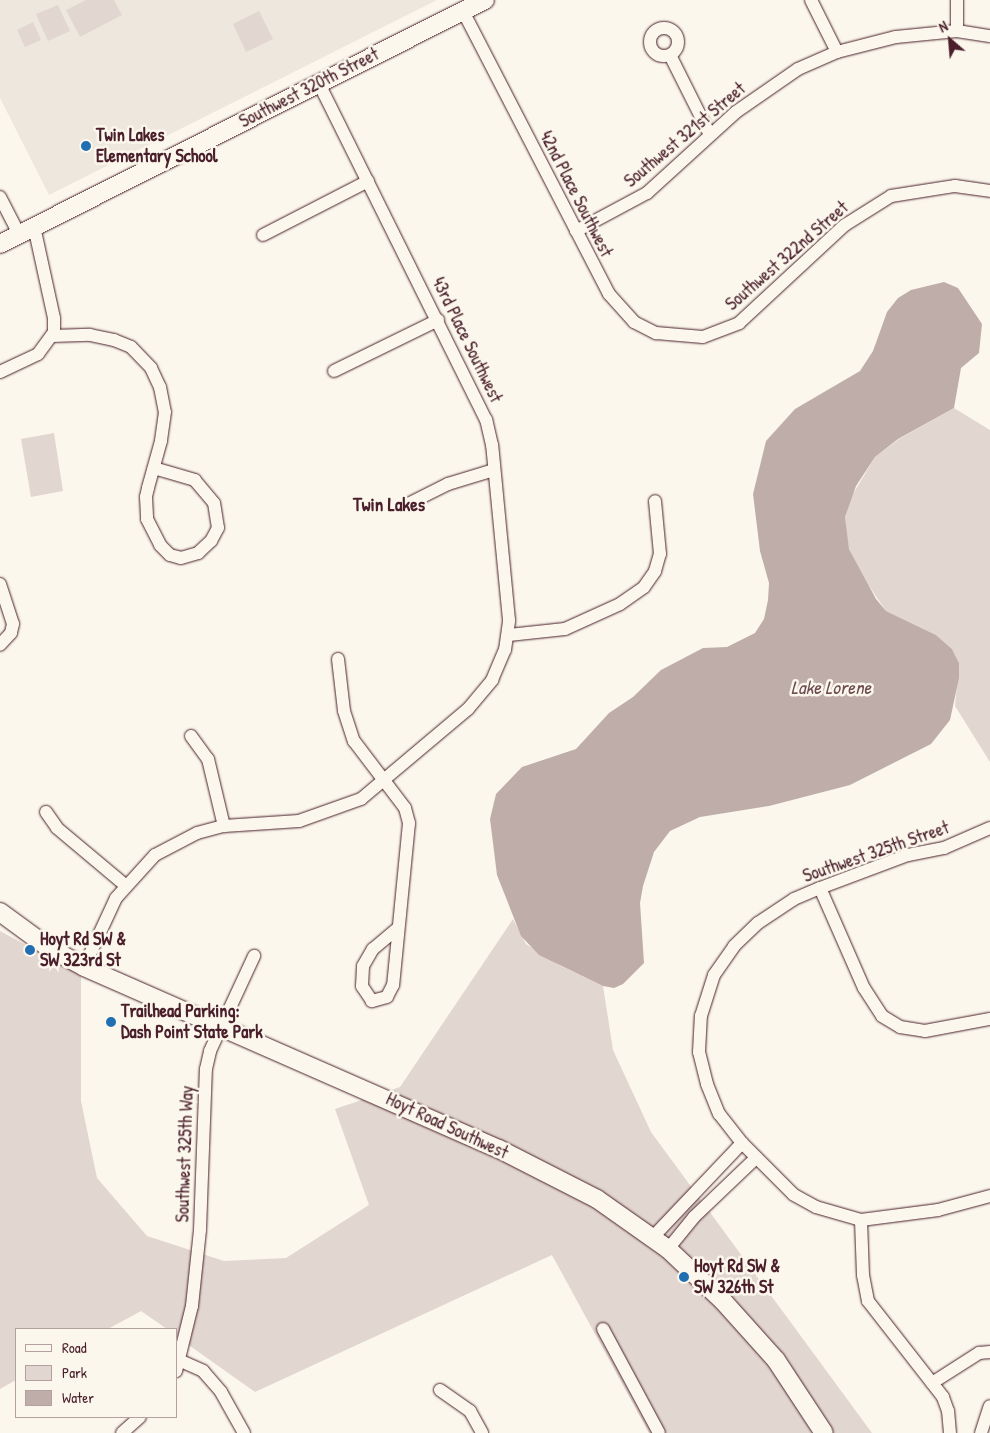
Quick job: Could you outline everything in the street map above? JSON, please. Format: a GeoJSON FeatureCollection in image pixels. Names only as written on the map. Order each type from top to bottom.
{"type":"FeatureCollection","features":[{"type":"Feature","properties":{"kind":"main road","name":"Southwest 320th Street"},"geometry":{"type":"LineString","coordinates":[[0,244],[484,0]]}},
{"type":"Feature","properties":{"kind":"main road","name":"Hoyt Road Southwest"},"geometry":{"type":"LineString","coordinates":[[0,912],[49,948],[84,967],[223,1025],[508,1154],[597,1199],[668,1249],[723,1300],[776,1360],[824,1433]]}},
{"type":"Feature","properties":{"kind":"street"},"geometry":{"type":"LineString","coordinates":[[811,0],[837,52]]}},
{"type":"Feature","properties":{"kind":"street"},"geometry":{"type":"LineString","coordinates":[[957,0],[958,31]]}},
{"type":"Feature","properties":{"kind":"street","name":"42nd Place Southwest"},"geometry":{"type":"LineString","coordinates":[[463,11],[609,294],[634,322],[667,336],[703,337]]}},
{"type":"Feature","properties":{"kind":"street","name":"Southwest 321st Street"},"geometry":{"type":"LineString","coordinates":[[576,231],[647,193],[736,112],[798,69],[837,52],[886,39],[958,31],[990,36]]}},
{"type":"Feature","properties":{"kind":"street"},"geometry":{"type":"LineString","coordinates":[[670,55],[710,135]]}},
{"type":"Feature","properties":{"kind":"street","name":"43rd Place Southwest"},"geometry":{"type":"LineString","coordinates":[[319,83],[486,420],[494,470],[509,634]]}},
{"type":"Feature","properties":{"kind":"street"},"geometry":{"type":"LineString","coordinates":[[263,235],[368,181]]}},
{"type":"Feature","properties":{"kind":"street","name":"Southwest 322nd Street"},"geometry":{"type":"LineString","coordinates":[[703,337],[740,323],[829,238],[865,211],[891,196],[955,186],[990,191]]}},
{"type":"Feature","properties":{"kind":"street"},"geometry":{"type":"LineString","coordinates":[[0,197],[26,230],[54,318],[52,336],[38,354],[0,372]]}},
{"type":"Feature","properties":{"kind":"street"},"geometry":{"type":"LineString","coordinates":[[334,371],[438,320]]}},
{"type":"Feature","properties":{"kind":"street"},"geometry":{"type":"LineString","coordinates":[[52,336],[102,337],[131,347],[144,359],[160,387],[165,412],[145,504],[155,537],[164,551],[176,558],[198,552],[211,541],[218,528],[214,503],[196,480],[154,468]]}},
{"type":"Feature","properties":{"kind":"street"},"geometry":{"type":"LineString","coordinates":[[408,504],[463,478],[494,470]]}},
{"type":"Feature","properties":{"kind":"street"},"geometry":{"type":"LineString","coordinates":[[84,967],[108,912],[125,885],[155,855],[175,842],[224,826],[299,821],[349,806],[384,783],[453,724],[483,693],[500,664],[509,634],[565,629],[605,612],[644,587],[655,572],[660,554],[655,501]]}},
{"type":"Feature","properties":{"kind":"street"},"geometry":{"type":"LineString","coordinates":[[0,584],[14,624],[11,634],[0,645]]}},
{"type":"Feature","properties":{"kind":"street"},"geometry":{"type":"LineString","coordinates":[[338,659],[349,731],[362,756],[405,808],[409,823],[397,929],[393,985],[387,997],[372,1001],[362,986],[363,966],[373,949],[397,929]]}},
{"type":"Feature","properties":{"kind":"street"},"geometry":{"type":"LineString","coordinates":[[191,736],[201,745],[208,759],[224,826]]}},
{"type":"Feature","properties":{"kind":"street"},"geometry":{"type":"LineString","coordinates":[[46,812],[57,828],[125,885]]}},
{"type":"Feature","properties":{"kind":"street","name":"Southwest 325th Street"},"geometry":{"type":"LineString","coordinates":[[742,1143],[719,1114],[707,1084],[699,1052],[701,1016],[714,975],[734,946],[758,923],[794,899],[908,855],[944,848],[990,828]]}},
{"type":"Feature","properties":{"kind":"street"},"geometry":{"type":"LineString","coordinates":[[820,888],[864,988],[882,1016],[900,1027],[925,1031],[990,1019]]}},
{"type":"Feature","properties":{"kind":"street","name":"Southwest 325th Way"},"geometry":{"type":"LineString","coordinates":[[179,1366],[192,1306],[200,1230],[206,1070],[210,1051],[254,956]]}},
{"type":"Feature","properties":{"kind":"street"},"geometry":{"type":"LineString","coordinates":[[652,1238],[742,1143],[800,1198],[816,1207],[861,1220],[930,1212],[990,1196]]}},
{"type":"Feature","properties":{"kind":"street"},"geometry":{"type":"LineString","coordinates":[[668,1249],[694,1217],[756,1158]]}},
{"type":"Feature","properties":{"kind":"street"},"geometry":{"type":"LineString","coordinates":[[861,1220],[862,1274],[868,1301],[932,1383],[948,1411],[950,1433]]}},
{"type":"Feature","properties":{"kind":"street"},"geometry":{"type":"LineString","coordinates":[[603,1330],[658,1433]]}},
{"type":"Feature","properties":{"kind":"street"},"geometry":{"type":"LineString","coordinates":[[932,1383],[979,1353],[990,1352]]}},
{"type":"Feature","properties":{"kind":"street"},"geometry":{"type":"LineString","coordinates":[[179,1366],[203,1371],[221,1392],[244,1433]]}},
{"type":"Feature","properties":{"kind":"street"},"geometry":{"type":"LineString","coordinates":[[440,1390],[470,1411],[482,1433]]}},
{"type":"Feature","properties":{"kind":"street"},"geometry":{"type":"LineString","coordinates":[[981,1433],[990,1406]]}},
{"type":"Feature","properties":{"kind":"street"},"geometry":{"type":"LineString","coordinates":[[122,1433],[139,1418]]}},
{"type":"Feature","properties":{"kind":"shaded area","name":"Twin Lakes Elementary School"},"geometry":{"type":"Polygon","coordinates":[[[0,0],[437,0],[49,195],[0,98],[0,0]]]}},
{"type":"Feature","properties":{"kind":"green space"},"geometry":{"type":"Polygon","coordinates":[[[86,0],[114,0],[122,15],[80,37],[66,10],[86,0]]]}},
{"type":"Feature","properties":{"kind":"green space"},"geometry":{"type":"Polygon","coordinates":[[[58,5],[70,31],[48,41],[36,14],[58,5]]]}},
{"type":"Feature","properties":{"kind":"green space"},"geometry":{"type":"Polygon","coordinates":[[[259,11],[273,39],[246,52],[233,24],[259,11]]]}},
{"type":"Feature","properties":{"kind":"green space"},"geometry":{"type":"Polygon","coordinates":[[[33,22],[41,40],[25,47],[17,30],[33,22]]]}},
{"type":"Feature","properties":{"kind":"green space"},"geometry":{"type":"Polygon","coordinates":[[[954,408],[990,430],[990,762],[955,706],[959,663],[952,649],[936,635],[886,611],[867,583],[849,549],[846,534],[845,517],[850,499],[875,457],[899,439],[954,408]]]}},
{"type":"Feature","properties":{"kind":"green space"},"geometry":{"type":"Polygon","coordinates":[[[54,433],[63,491],[31,497],[21,439],[54,433]]]}},
{"type":"Feature","properties":{"kind":"green space"},"geometry":{"type":"Polygon","coordinates":[[[513,919],[526,944],[561,966],[603,986],[613,1050],[651,1132],[872,1433],[649,1433],[552,1255],[255,1392],[178,1337],[178,1328],[166,1328],[141,1311],[110,1328],[15,1328],[15,1381],[0,1389],[0,931],[81,975],[81,1101],[97,1178],[147,1236],[224,1261],[286,1258],[369,1205],[335,1109],[400,1087],[513,919]]]}},
{"type":"Feature","properties":{"kind":"water","name":"Lake Lorene"},"geometry":{"type":"Polygon","coordinates":[[[944,282],[958,288],[982,324],[979,353],[961,368],[954,408],[898,439],[875,457],[856,486],[845,517],[849,549],[876,599],[886,611],[936,635],[952,649],[959,663],[959,678],[950,720],[931,744],[850,785],[769,806],[700,817],[670,831],[654,852],[643,886],[640,903],[644,963],[623,984],[614,988],[603,986],[539,955],[521,936],[497,875],[490,819],[496,794],[522,767],[576,749],[609,713],[633,697],[661,670],[703,648],[727,647],[755,633],[764,619],[769,583],[760,551],[753,494],[766,441],[795,409],[860,371],[873,351],[887,312],[898,298],[911,290],[944,282]]]}},
{"type":"Feature","properties":{"kind":"place","name":"Twin Lakes Elementary School"},"geometry":{"type":"Point","coordinates":[86,146]}},
{"type":"Feature","properties":{"kind":"place","name":"Hoyt Rd SW & SW 323rd St"},"geometry":{"type":"Point","coordinates":[30,950]}},
{"type":"Feature","properties":{"kind":"place","name":"Trailhead Parking: Dash Point State Park"},"geometry":{"type":"Point","coordinates":[111,1022]}},
{"type":"Feature","properties":{"kind":"place","name":"Hoyt Rd SW & SW 326th St"},"geometry":{"type":"Point","coordinates":[684,1277]}},
{"type":"Feature","properties":{"kind":"district","name":"Twin Lakes"},"geometry":{"type":"Point","coordinates":[389,505]}}]}
